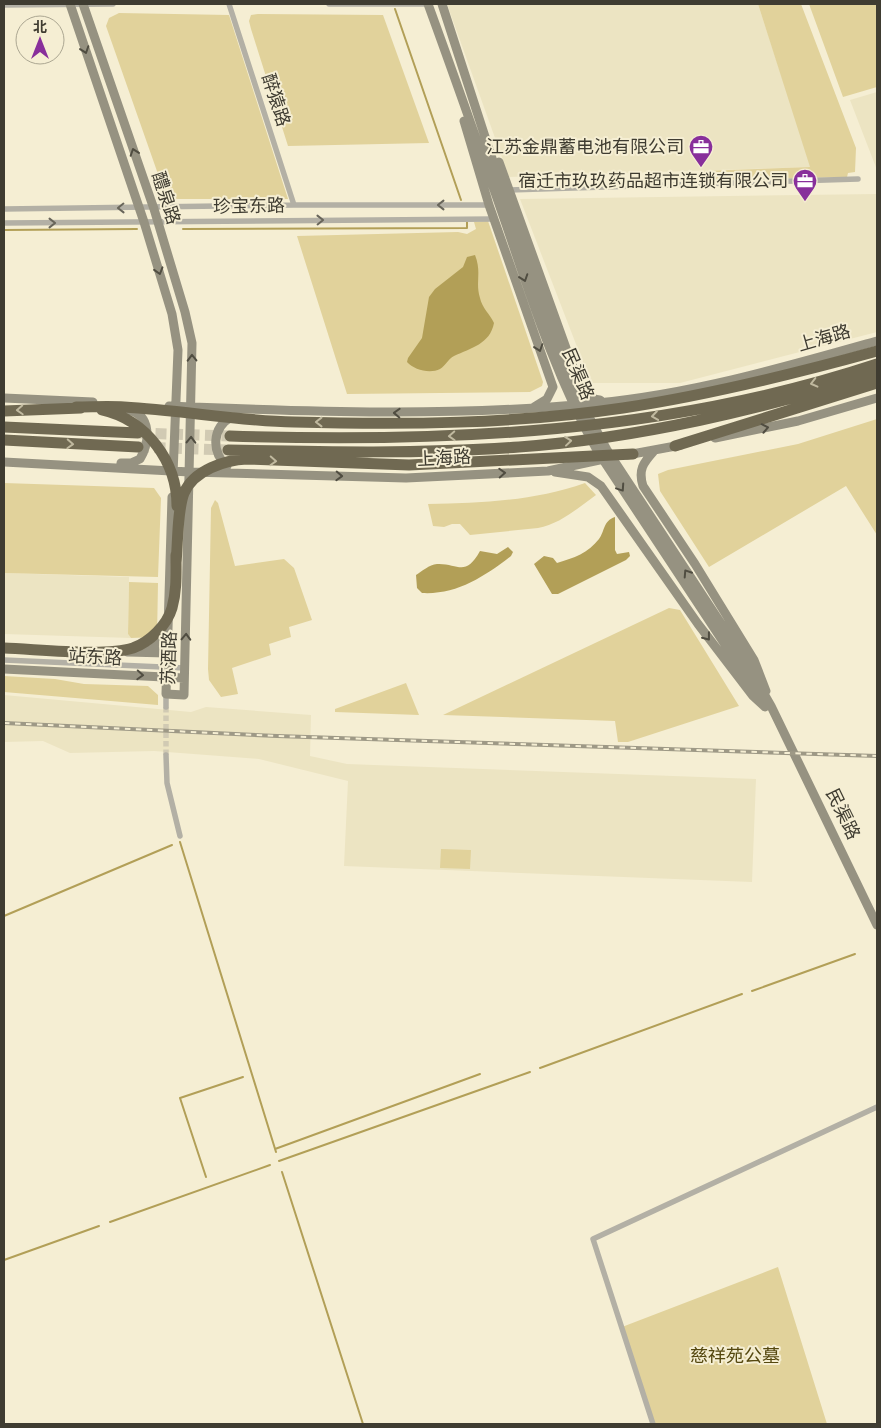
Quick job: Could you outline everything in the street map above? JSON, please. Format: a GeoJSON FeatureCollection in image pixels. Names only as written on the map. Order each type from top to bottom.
{"type":"FeatureCollection","features":[{"type":"Feature","properties":{"kind":"highway"},"geometry":{"type":"LineString","coordinates":[[4,411],[76,407],[123,407],[236,419],[294,422],[385,423],[501,420],[624,408],[739,386],[877,351]]}},
{"type":"Feature","properties":{"kind":"highway","name":"上海路"},"geometry":{"type":"LineString","coordinates":[[230,436],[432,437],[570,427],[673,414],[740,402],[877,364]]}},
{"type":"Feature","properties":{"kind":"highway","name":"上海路"},"geometry":{"type":"LineString","coordinates":[[228,450],[401,453],[528,446],[652,429],[732,414],[877,374]]}},
{"type":"Feature","properties":{"kind":"highway"},"geometry":{"type":"LineString","coordinates":[[675,446],[877,383]]}},
{"type":"Feature","properties":{"kind":"highway"},"geometry":{"type":"LineString","coordinates":[[4,647],[115,652],[134,647],[149,640],[165,622],[172,609],[176,586],[177,495],[170,468],[159,449],[143,430],[121,416],[102,410],[76,407]]}},
{"type":"Feature","properties":{"kind":"highway"},"geometry":{"type":"LineString","coordinates":[[4,427],[138,433]]}},
{"type":"Feature","properties":{"kind":"highway"},"geometry":{"type":"LineString","coordinates":[[4,440],[138,447]]}},
{"type":"Feature","properties":{"kind":"highway"},"geometry":{"type":"LineString","coordinates":[[176,563],[184,494],[195,479],[211,468],[242,460],[409,465],[634,454]]}},
{"type":"Feature","properties":{"kind":"main road","name":"醴泉路"},"geometry":{"type":"LineString","coordinates":[[70,4],[144,222],[172,314],[178,350],[175,406]]}},
{"type":"Feature","properties":{"kind":"main road","name":"醴泉路"},"geometry":{"type":"LineString","coordinates":[[83,4],[154,209],[185,312],[192,343],[192,407]]}},
{"type":"Feature","properties":{"kind":"main road","name":"民渠路"},"geometry":{"type":"LineString","coordinates":[[429,4],[579,400],[608,450],[776,718],[812,788],[877,924]]}},
{"type":"Feature","properties":{"kind":"main road"},"geometry":{"type":"LineString","coordinates":[[429,4],[494,219],[553,387],[546,400],[533,408]]}},
{"type":"Feature","properties":{"kind":"main road","name":"民渠路"},"geometry":{"type":"LineString","coordinates":[[442,4],[495,181]]}},
{"type":"Feature","properties":{"kind":"main road","name":"民渠路"},"geometry":{"type":"LineString","coordinates":[[442,4],[582,386],[592,399],[616,400]]}},
{"type":"Feature","properties":{"kind":"main road","name":"上海路"},"geometry":{"type":"LineString","coordinates":[[4,398],[192,407],[408,413],[533,408],[616,400],[762,374],[877,341]]}},
{"type":"Feature","properties":{"kind":"main road","name":"上海路"},"geometry":{"type":"LineString","coordinates":[[4,462],[190,472],[406,478],[548,470],[654,451],[798,421],[877,398]]}},
{"type":"Feature","properties":{"kind":"main road"},"geometry":{"type":"LineString","coordinates":[[44,464],[131,463],[140,459],[147,441],[148,431],[137,414],[131,411],[48,400]]}},
{"type":"Feature","properties":{"kind":"main road","name":"苏酒路"},"geometry":{"type":"LineString","coordinates":[[175,406],[166,694],[184,695],[192,407]]}},
{"type":"Feature","properties":{"kind":"main road"},"geometry":{"type":"LineString","coordinates":[[288,410],[233,416],[219,427],[216,448],[221,461],[229,468],[291,474]]}},
{"type":"Feature","properties":{"kind":"main road"},"geometry":{"type":"LineString","coordinates":[[654,451],[643,464],[640,475],[643,486],[695,564],[754,660],[768,706]]}},
{"type":"Feature","properties":{"kind":"main road"},"geometry":{"type":"LineString","coordinates":[[548,470],[588,477],[601,486],[698,624],[753,696],[768,706]]}},
{"type":"Feature","properties":{"kind":"main road"},"geometry":{"type":"LineString","coordinates":[[144,652],[152,649],[168,634]]}},
{"type":"Feature","properties":{"kind":"main road","name":"站东路"},"geometry":{"type":"LineString","coordinates":[[4,647],[167,653]]}},
{"type":"Feature","properties":{"kind":"main road","name":"站东路"},"geometry":{"type":"LineString","coordinates":[[4,669],[166,672],[184,678]]}},
{"type":"Feature","properties":{"kind":"street"},"geometry":{"type":"LineString","coordinates":[[4,5],[112,4]]}},
{"type":"Feature","properties":{"kind":"street","name":"醉猿路"},"geometry":{"type":"LineString","coordinates":[[229,4],[294,205]]}},
{"type":"Feature","properties":{"kind":"street"},"geometry":{"type":"LineString","coordinates":[[328,4],[429,4]]}},
{"type":"Feature","properties":{"kind":"street"},"geometry":{"type":"LineString","coordinates":[[509,190],[858,180]]}},
{"type":"Feature","properties":{"kind":"street","name":"珍宝东路"},"geometry":{"type":"LineString","coordinates":[[4,209],[154,209],[294,205],[490,205]]}},
{"type":"Feature","properties":{"kind":"street","name":"珍宝东路"},"geometry":{"type":"LineString","coordinates":[[4,223],[494,219]]}},
{"type":"Feature","properties":{"kind":"street"},"geometry":{"type":"LineString","coordinates":[[4,660],[108,666],[166,672],[185,668]]}},
{"type":"Feature","properties":{"kind":"street"},"geometry":{"type":"LineString","coordinates":[[166,694],[166,707]]}},
{"type":"Feature","properties":{"kind":"street"},"geometry":{"type":"LineString","coordinates":[[166,755],[167,782],[180,836]]}},
{"type":"Feature","properties":{"kind":"street"},"geometry":{"type":"LineString","coordinates":[[653,1424],[593,1239],[877,1106]]}},
{"type":"Feature","properties":{"kind":"shaded area"},"geometry":{"type":"Polygon","coordinates":[[[447,4],[758,4],[811,167],[509,177],[447,4]]]}},
{"type":"Feature","properties":{"kind":"shaded area"},"geometry":{"type":"Polygon","coordinates":[[[877,92],[877,170],[850,100],[877,92]]]}},
{"type":"Feature","properties":{"kind":"shaded area"},"geometry":{"type":"Polygon","coordinates":[[[877,194],[877,332],[680,383],[591,383],[520,199],[877,194]]]}},
{"type":"Feature","properties":{"kind":"shaded area"},"geometry":{"type":"Polygon","coordinates":[[[475,255],[481,302],[494,323],[492,330],[484,341],[452,357],[440,369],[427,371],[410,365],[407,362],[408,358],[422,338],[429,297],[435,289],[463,267],[467,257],[475,255]]]}},
{"type":"Feature","properties":{"kind":"shaded area"},"geometry":{"type":"Polygon","coordinates":[[[615,517],[615,550],[617,554],[629,552],[630,556],[626,560],[558,594],[552,594],[534,564],[544,556],[553,558],[557,563],[575,557],[595,544],[608,521],[615,517]]]}},
{"type":"Feature","properties":{"kind":"shaded area"},"geometry":{"type":"Polygon","coordinates":[[[508,547],[513,552],[511,556],[490,571],[458,588],[434,593],[422,593],[417,588],[416,575],[426,568],[437,564],[465,567],[475,559],[480,551],[497,554],[508,547]]]}},
{"type":"Feature","properties":{"kind":"shaded area"},"geometry":{"type":"Polygon","coordinates":[[[4,573],[129,577],[128,634],[131,638],[4,634],[4,573]]]}},
{"type":"Feature","properties":{"kind":"shaded area"},"geometry":{"type":"Polygon","coordinates":[[[4,695],[191,712],[206,707],[311,715],[310,756],[347,764],[756,779],[752,882],[344,866],[348,781],[259,759],[154,751],[70,753],[43,741],[4,742],[4,695]]]}},
{"type":"Feature","properties":{"kind":"green space"},"geometry":{"type":"Polygon","coordinates":[[[758,4],[801,4],[856,148],[855,172],[848,173],[847,177],[712,180],[708,175],[702,176],[701,171],[810,167],[758,4]]]}},
{"type":"Feature","properties":{"kind":"green space"},"geometry":{"type":"Polygon","coordinates":[[[809,4],[877,4],[877,87],[843,97],[809,4]]]}},
{"type":"Feature","properties":{"kind":"green space"},"geometry":{"type":"Polygon","coordinates":[[[119,13],[229,15],[288,199],[178,199],[170,198],[165,194],[106,26],[109,18],[119,13]]]}},
{"type":"Feature","properties":{"kind":"green space"},"geometry":{"type":"Polygon","coordinates":[[[251,15],[383,15],[429,143],[288,146],[249,21],[251,15]]]}},
{"type":"Feature","properties":{"kind":"green space"},"geometry":{"type":"Polygon","coordinates":[[[488,221],[543,382],[542,386],[530,392],[347,394],[297,236],[458,232],[467,234],[476,229],[474,222],[488,221]]]}},
{"type":"Feature","properties":{"kind":"green space"},"geometry":{"type":"Polygon","coordinates":[[[877,419],[877,535],[846,486],[709,567],[660,491],[658,474],[668,470],[798,444],[877,419]]]}},
{"type":"Feature","properties":{"kind":"green space"},"geometry":{"type":"Polygon","coordinates":[[[4,483],[154,488],[161,498],[158,577],[4,573],[4,483]]]}},
{"type":"Feature","properties":{"kind":"green space"},"geometry":{"type":"Polygon","coordinates":[[[585,483],[596,495],[554,523],[538,528],[470,535],[460,524],[444,527],[433,526],[428,504],[508,500],[547,494],[585,483]]]}},
{"type":"Feature","properties":{"kind":"green space"},"geometry":{"type":"Polygon","coordinates":[[[215,500],[218,503],[235,566],[284,559],[294,568],[312,620],[289,627],[291,637],[269,644],[271,655],[232,668],[238,694],[221,697],[209,680],[208,669],[211,508],[215,500]]]}},
{"type":"Feature","properties":{"kind":"green space"},"geometry":{"type":"Polygon","coordinates":[[[129,582],[158,583],[157,637],[131,638],[128,634],[129,582]]]}},
{"type":"Feature","properties":{"kind":"green space"},"geometry":{"type":"Polygon","coordinates":[[[669,608],[680,610],[739,706],[628,742],[618,742],[615,721],[443,715],[669,608]]]}},
{"type":"Feature","properties":{"kind":"green space"},"geometry":{"type":"Polygon","coordinates":[[[4,676],[55,679],[84,684],[148,686],[158,695],[158,705],[4,692],[4,676]]]}},
{"type":"Feature","properties":{"kind":"green space"},"geometry":{"type":"Polygon","coordinates":[[[406,683],[419,715],[335,712],[335,709],[406,683]]]}},
{"type":"Feature","properties":{"kind":"green space"},"geometry":{"type":"Polygon","coordinates":[[[441,849],[471,850],[470,869],[440,868],[441,849]]]}},
{"type":"Feature","properties":{"kind":"green space","name":"慈祥苑公墓"},"geometry":{"type":"Polygon","coordinates":[[[778,1267],[827,1424],[653,1424],[622,1327],[778,1267]]]}},
{"type":"Feature","properties":{"kind":"waterway"},"geometry":{"type":"LineString","coordinates":[[395,9],[461,200]]}},
{"type":"Feature","properties":{"kind":"waterway"},"geometry":{"type":"LineString","coordinates":[[183,229],[467,228],[467,222]]}},
{"type":"Feature","properties":{"kind":"waterway"},"geometry":{"type":"LineString","coordinates":[[4,230],[137,229]]}},
{"type":"Feature","properties":{"kind":"waterway"},"geometry":{"type":"LineString","coordinates":[[180,842],[276,1152]]}},
{"type":"Feature","properties":{"kind":"waterway"},"geometry":{"type":"LineString","coordinates":[[4,916],[172,845]]}},
{"type":"Feature","properties":{"kind":"waterway"},"geometry":{"type":"LineString","coordinates":[[752,991],[855,954]]}},
{"type":"Feature","properties":{"kind":"waterway"},"geometry":{"type":"LineString","coordinates":[[540,1068],[742,994]]}},
{"type":"Feature","properties":{"kind":"waterway"},"geometry":{"type":"LineString","coordinates":[[279,1161],[530,1072]]}},
{"type":"Feature","properties":{"kind":"waterway"},"geometry":{"type":"LineString","coordinates":[[275,1149],[480,1074]]}},
{"type":"Feature","properties":{"kind":"waterway"},"geometry":{"type":"LineString","coordinates":[[206,1177],[180,1098],[243,1077]]}},
{"type":"Feature","properties":{"kind":"waterway"},"geometry":{"type":"LineString","coordinates":[[110,1222],[270,1165]]}},
{"type":"Feature","properties":{"kind":"waterway"},"geometry":{"type":"LineString","coordinates":[[282,1172],[363,1424]]}},
{"type":"Feature","properties":{"kind":"waterway"},"geometry":{"type":"LineString","coordinates":[[4,1260],[99,1226]]}},
{"type":"Feature","properties":{"kind":"tunnel"},"geometry":{"type":"LineString","coordinates":[[139,433],[230,436]]}},
{"type":"Feature","properties":{"kind":"tunnel"},"geometry":{"type":"LineString","coordinates":[[138,447],[226,450]]}},
{"type":"Feature","properties":{"kind":"tunnel"},"geometry":{"type":"LineString","coordinates":[[166,707],[166,755]]}},
{"type":"Feature","properties":{"kind":"railway"},"geometry":{"type":"LineString","coordinates":[[4,723],[277,736],[877,756]]}},
{"type":"Feature","properties":{"kind":"place","name":"江苏金鼎蓄电池有限公司"},"geometry":{"type":"Point","coordinates":[701,168]}},
{"type":"Feature","properties":{"kind":"place","name":"宿迁市玖玖药品超市连锁有限公司"},"geometry":{"type":"Point","coordinates":[805,202]}}]}
